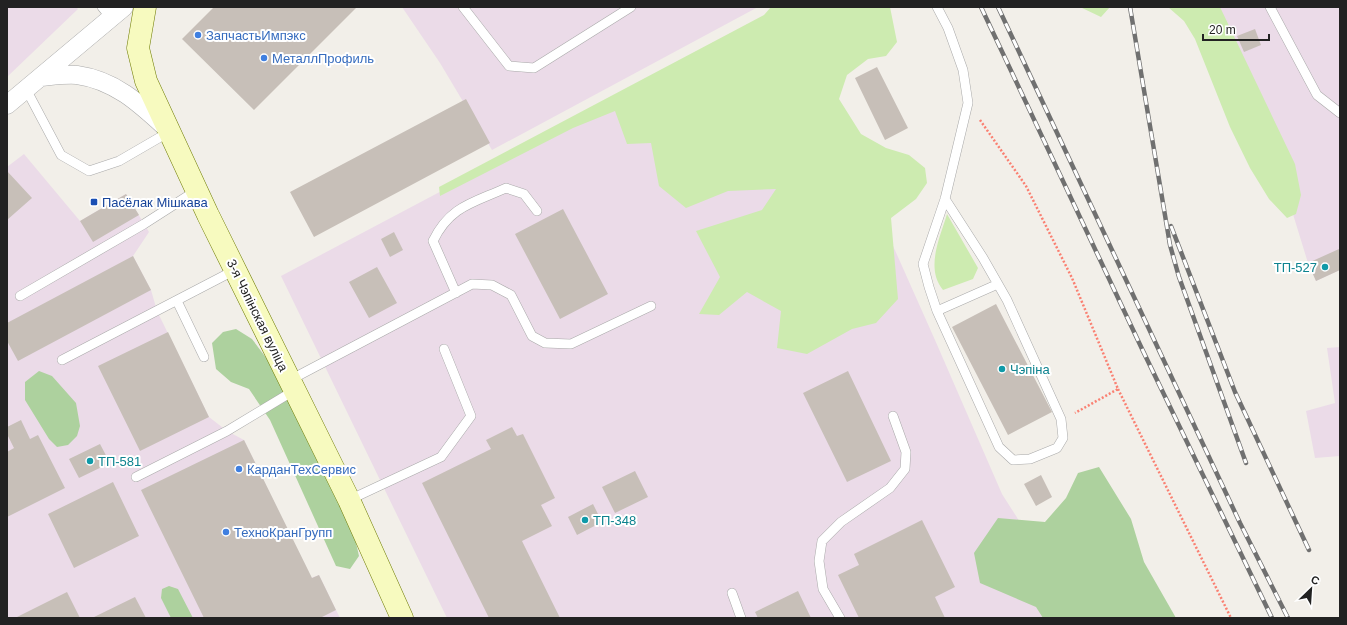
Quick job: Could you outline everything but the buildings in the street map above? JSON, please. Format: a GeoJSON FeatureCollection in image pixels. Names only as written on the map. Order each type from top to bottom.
{"type":"FeatureCollection","features":[{"type":"Feature","properties":{"kind":"main road","name":"3-я Чэпінская вуліца"},"geometry":{"type":"LineString","coordinates":[[145,7],[138,48],[146,80],[235,270],[349,500],[402,618]]}},
{"type":"Feature","properties":{"kind":"street"},"geometry":{"type":"LineString","coordinates":[[7,105],[112,11]]}},
{"type":"Feature","properties":{"kind":"street"},"geometry":{"type":"LineString","coordinates":[[40,77],[77,75],[109,83],[136,100],[170,131]]}},
{"type":"Feature","properties":{"kind":"lane"},"geometry":{"type":"LineString","coordinates":[[462,7],[509,66],[534,68],[631,7]]}},
{"type":"Feature","properties":{"kind":"lane"},"geometry":{"type":"LineString","coordinates":[[938,7],[948,28],[963,70],[968,103],[945,199],[923,264],[929,287],[937,311],[998,447],[1013,460],[1030,458],[1057,448],[1063,438],[1061,419],[998,284],[945,199]]}},
{"type":"Feature","properties":{"kind":"lane"},"geometry":{"type":"LineString","coordinates":[[1270,7],[1317,95],[1340,113]]}},
{"type":"Feature","properties":{"kind":"lane"},"geometry":{"type":"LineString","coordinates":[[26,89],[61,155],[89,171],[119,161],[170,131]]}},
{"type":"Feature","properties":{"kind":"lane"},"geometry":{"type":"LineString","coordinates":[[456,293],[433,241],[440,226],[456,210],[506,188],[524,194],[537,212]]}},
{"type":"Feature","properties":{"kind":"lane"},"geometry":{"type":"LineString","coordinates":[[20,296],[144,224],[197,190]]}},
{"type":"Feature","properties":{"kind":"lane"},"geometry":{"type":"LineString","coordinates":[[62,360],[235,270]]}},
{"type":"Feature","properties":{"kind":"lane"},"geometry":{"type":"LineString","coordinates":[[136,477],[227,431],[292,385],[472,284],[492,285],[511,295],[532,336],[545,343],[570,344],[651,306]]}},
{"type":"Feature","properties":{"kind":"lane"},"geometry":{"type":"LineString","coordinates":[[937,311],[998,284]]}},
{"type":"Feature","properties":{"kind":"lane"},"geometry":{"type":"LineString","coordinates":[[176,301],[204,358]]}},
{"type":"Feature","properties":{"kind":"lane"},"geometry":{"type":"LineString","coordinates":[[349,500],[441,457],[471,416],[444,349]]}},
{"type":"Feature","properties":{"kind":"lane"},"geometry":{"type":"LineString","coordinates":[[840,618],[823,589],[818,561],[822,541],[841,522],[890,488],[905,469],[906,452],[893,416]]}},
{"type":"Feature","properties":{"kind":"lane"},"geometry":{"type":"LineString","coordinates":[[732,593],[741,618]]}},
{"type":"Feature","properties":{"kind":"path"},"geometry":{"type":"LineString","coordinates":[[968,103],[1026,186],[1072,278],[1118,389],[1231,618]]}},
{"type":"Feature","properties":{"kind":"path"},"geometry":{"type":"LineString","coordinates":[[1081,410],[1118,389]]}},
{"type":"Feature","properties":{"kind":"shaded area"},"geometry":{"type":"Polygon","coordinates":[[[7,7],[76,7],[78,9],[7,77],[7,7]]]}},
{"type":"Feature","properties":{"kind":"shaded area"},"geometry":{"type":"Polygon","coordinates":[[[402,7],[758,7],[492,150],[440,63],[402,7]]]}},
{"type":"Feature","properties":{"kind":"shaded area"},"geometry":{"type":"Polygon","coordinates":[[[1207,7],[1340,7],[1340,270],[1316,281],[1308,263],[1284,185],[1207,7]]]}},
{"type":"Feature","properties":{"kind":"shaded area"},"geometry":{"type":"Polygon","coordinates":[[[787,8],[1002,494],[1081,618],[447,618],[281,276],[787,8]]]}},
{"type":"Feature","properties":{"kind":"shaded area"},"geometry":{"type":"Polygon","coordinates":[[[24,154],[80,221],[126,194],[149,232],[133,256],[151,290],[157,311],[209,417],[227,431],[244,440],[311,578],[319,575],[340,618],[7,618],[7,167],[24,154]]]}},
{"type":"Feature","properties":{"kind":"shaded area"},"geometry":{"type":"Polygon","coordinates":[[[1340,347],[1340,456],[1315,458],[1306,411],[1335,403],[1327,348],[1340,347]]]}},
{"type":"Feature","properties":{"kind":"green space"},"geometry":{"type":"Polygon","coordinates":[[[771,7],[890,7],[897,42],[886,56],[868,59],[847,75],[839,99],[861,134],[886,148],[909,155],[925,168],[927,183],[916,199],[891,218],[898,299],[876,323],[852,329],[807,354],[777,348],[781,311],[747,292],[719,315],[699,314],[720,277],[696,231],[762,210],[776,189],[728,191],[686,208],[659,186],[651,143],[627,144],[615,111],[573,128],[440,196],[439,187],[764,15],[771,7]]]}},
{"type":"Feature","properties":{"kind":"green space"},"geometry":{"type":"Polygon","coordinates":[[[1080,7],[1110,7],[1101,17],[1080,7]]]}},
{"type":"Feature","properties":{"kind":"green space"},"geometry":{"type":"Polygon","coordinates":[[[1168,7],[1220,7],[1295,164],[1301,195],[1296,214],[1287,218],[1269,199],[1250,168],[1230,127],[1195,39],[1184,21],[1168,7]]]}},
{"type":"Feature","properties":{"kind":"green space"},"geometry":{"type":"Polygon","coordinates":[[[947,214],[978,268],[973,279],[943,290],[935,272],[935,263],[938,243],[947,214]]]}},
{"type":"Feature","properties":{"kind":"green space"},"geometry":{"type":"Polygon","coordinates":[[[236,329],[252,339],[273,367],[354,534],[359,556],[350,569],[336,566],[270,420],[249,389],[231,382],[216,369],[212,343],[223,332],[236,329]]]}},
{"type":"Feature","properties":{"kind":"green space"},"geometry":{"type":"Polygon","coordinates":[[[39,371],[52,376],[76,403],[80,426],[77,436],[68,445],[57,447],[49,439],[25,400],[25,382],[39,371]]]}},
{"type":"Feature","properties":{"kind":"green space"},"geometry":{"type":"Polygon","coordinates":[[[1099,467],[1131,519],[1144,562],[1176,618],[1043,618],[1036,607],[980,583],[974,553],[998,518],[1045,522],[1066,498],[1078,473],[1099,467]]]}},
{"type":"Feature","properties":{"kind":"green space"},"geometry":{"type":"Polygon","coordinates":[[[169,586],[178,589],[193,618],[171,618],[161,598],[162,589],[169,586]]]}},
{"type":"Feature","properties":{"kind":"railway"},"geometry":{"type":"LineString","coordinates":[[981,7],[1143,351],[1272,618]]}},
{"type":"Feature","properties":{"kind":"railway"},"geometry":{"type":"LineString","coordinates":[[998,7],[1240,523],[1288,618]]}},
{"type":"Feature","properties":{"kind":"railway"},"geometry":{"type":"LineString","coordinates":[[1130,7],[1170,245],[1179,277],[1246,463]]}},
{"type":"Feature","properties":{"kind":"railway"},"geometry":{"type":"LineString","coordinates":[[1171,226],[1235,392],[1309,550]]}},
{"type":"Feature","properties":{"kind":"place","name":"ЗапчастьИмпэкс"},"geometry":{"type":"Point","coordinates":[198,35]}},
{"type":"Feature","properties":{"kind":"place","name":"МеталлПрофиль"},"geometry":{"type":"Point","coordinates":[264,58]}},
{"type":"Feature","properties":{"kind":"place","name":"Пасёлак Мішкава"},"geometry":{"type":"Point","coordinates":[94,202]}},
{"type":"Feature","properties":{"kind":"place","name":"ТП-527"},"geometry":{"type":"Point","coordinates":[1325,267]}},
{"type":"Feature","properties":{"kind":"place","name":"Чэпіна"},"geometry":{"type":"Point","coordinates":[1002,369]}},
{"type":"Feature","properties":{"kind":"place","name":"ТП-581"},"geometry":{"type":"Point","coordinates":[90,461]}},
{"type":"Feature","properties":{"kind":"place","name":"КарданТехСервис"},"geometry":{"type":"Point","coordinates":[239,469]}},
{"type":"Feature","properties":{"kind":"place","name":"ТП-348"},"geometry":{"type":"Point","coordinates":[585,520]}},
{"type":"Feature","properties":{"kind":"place","name":"ТехноКранГрупп"},"geometry":{"type":"Point","coordinates":[226,532]}}]}
